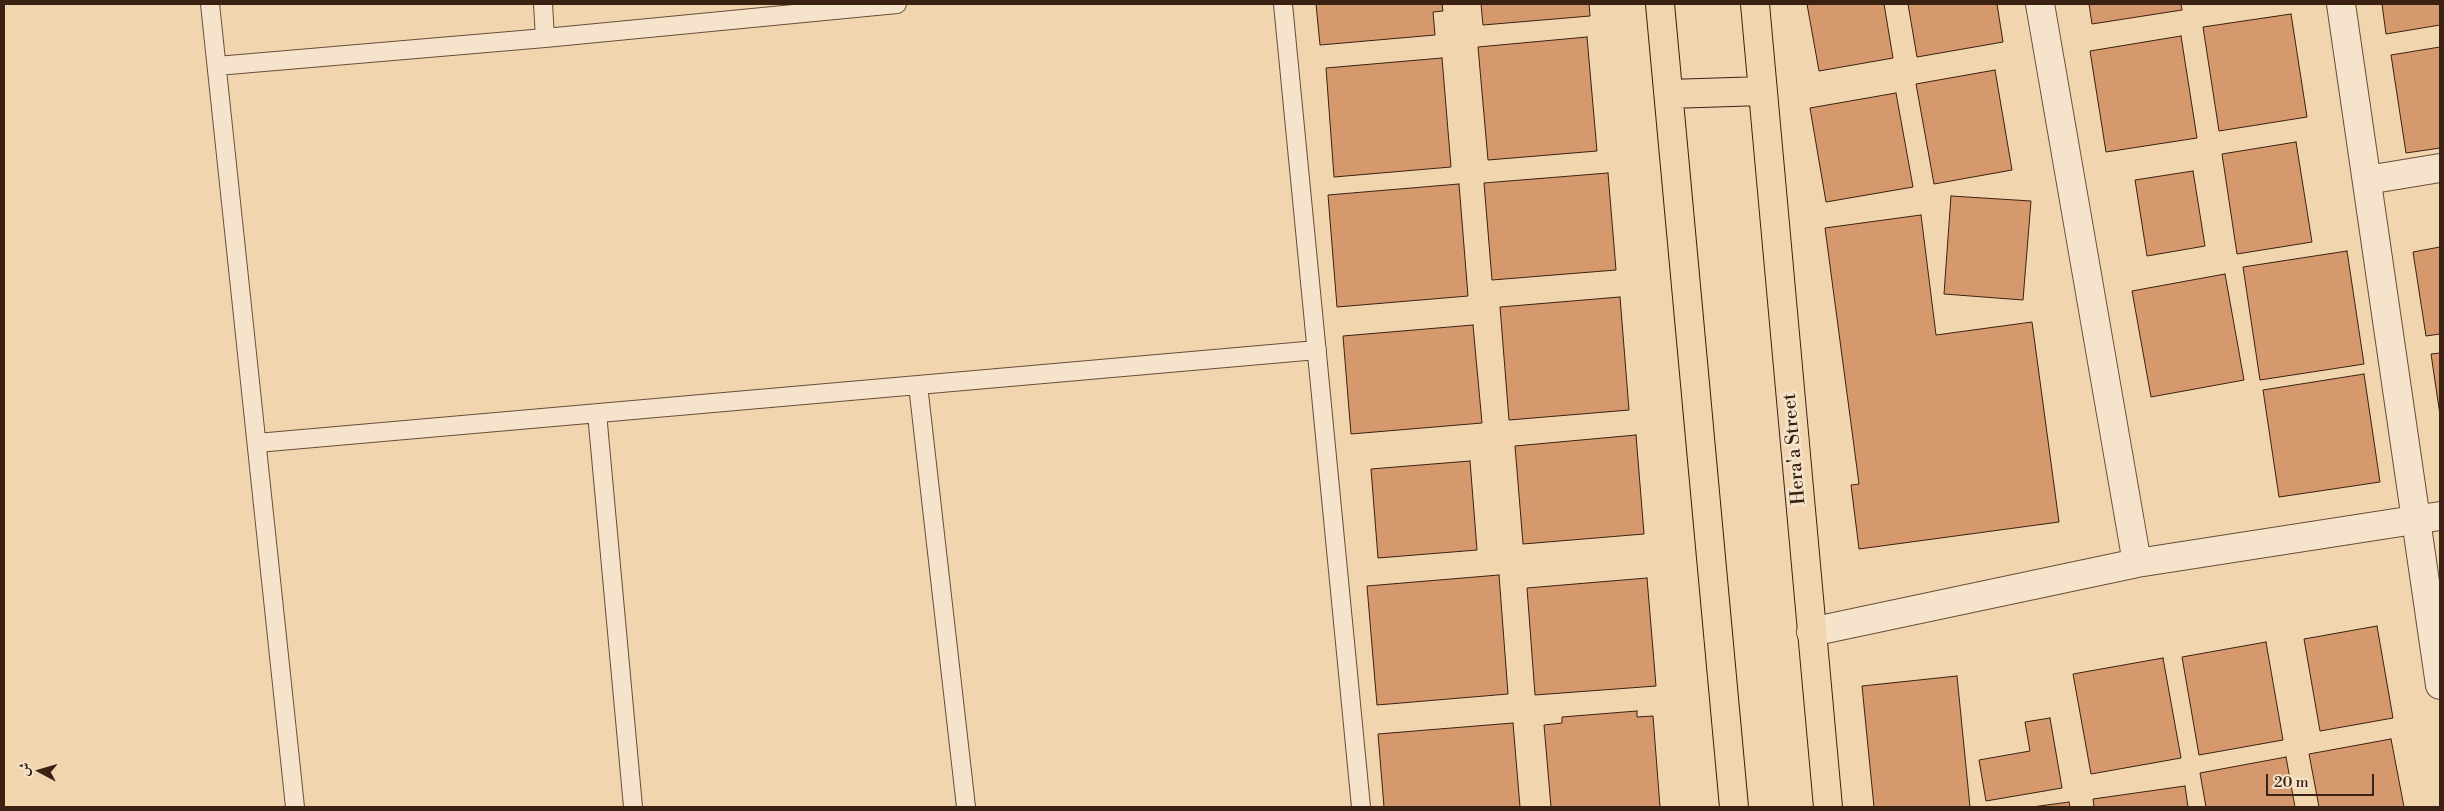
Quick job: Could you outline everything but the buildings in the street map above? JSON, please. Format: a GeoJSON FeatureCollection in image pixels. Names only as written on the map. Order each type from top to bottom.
{"type":"FeatureCollection","features":[{"type":"Feature","properties":{"kind":"main road"},"geometry":{"type":"LineString","coordinates":[[1660,4],[1734,807]]}},
{"type":"Feature","properties":{"kind":"main road","name":"Hera'a Street"},"geometry":{"type":"LineString","coordinates":[[1755,4],[1828,807]]}},
{"type":"Feature","properties":{"kind":"main road"},"geometry":{"type":"LineString","coordinates":[[1669,94],[1762,91]]}},
{"type":"Feature","properties":{"kind":"street"},"geometry":{"type":"LineString","coordinates":[[2040,4],[2137,563]]}},
{"type":"Feature","properties":{"kind":"street"},"geometry":{"type":"LineString","coordinates":[[2341,4],[2367,180],[2428,518],[2440,684]]}},
{"type":"Feature","properties":{"kind":"street"},"geometry":{"type":"LineString","coordinates":[[2367,180],[2440,168]]}},
{"type":"Feature","properties":{"kind":"street"},"geometry":{"type":"LineString","coordinates":[[1811,632],[2137,563],[2428,518]]}},
{"type":"Feature","properties":{"kind":"lane"},"geometry":{"type":"LineString","coordinates":[[210,4],[295,807]]}},
{"type":"Feature","properties":{"kind":"lane"},"geometry":{"type":"LineString","coordinates":[[542,4],[545,38]]}},
{"type":"Feature","properties":{"kind":"lane"},"geometry":{"type":"LineString","coordinates":[[217,66],[545,38],[897,4]]}},
{"type":"Feature","properties":{"kind":"lane"},"geometry":{"type":"LineString","coordinates":[[1283,4],[1361,807]]}},
{"type":"Feature","properties":{"kind":"lane"},"geometry":{"type":"LineString","coordinates":[[257,442],[1317,350]]}},
{"type":"Feature","properties":{"kind":"lane"},"geometry":{"type":"LineString","coordinates":[[918,385],[966,807]]}},
{"type":"Feature","properties":{"kind":"lane"},"geometry":{"type":"LineString","coordinates":[[597,413],[633,807]]}}]}
